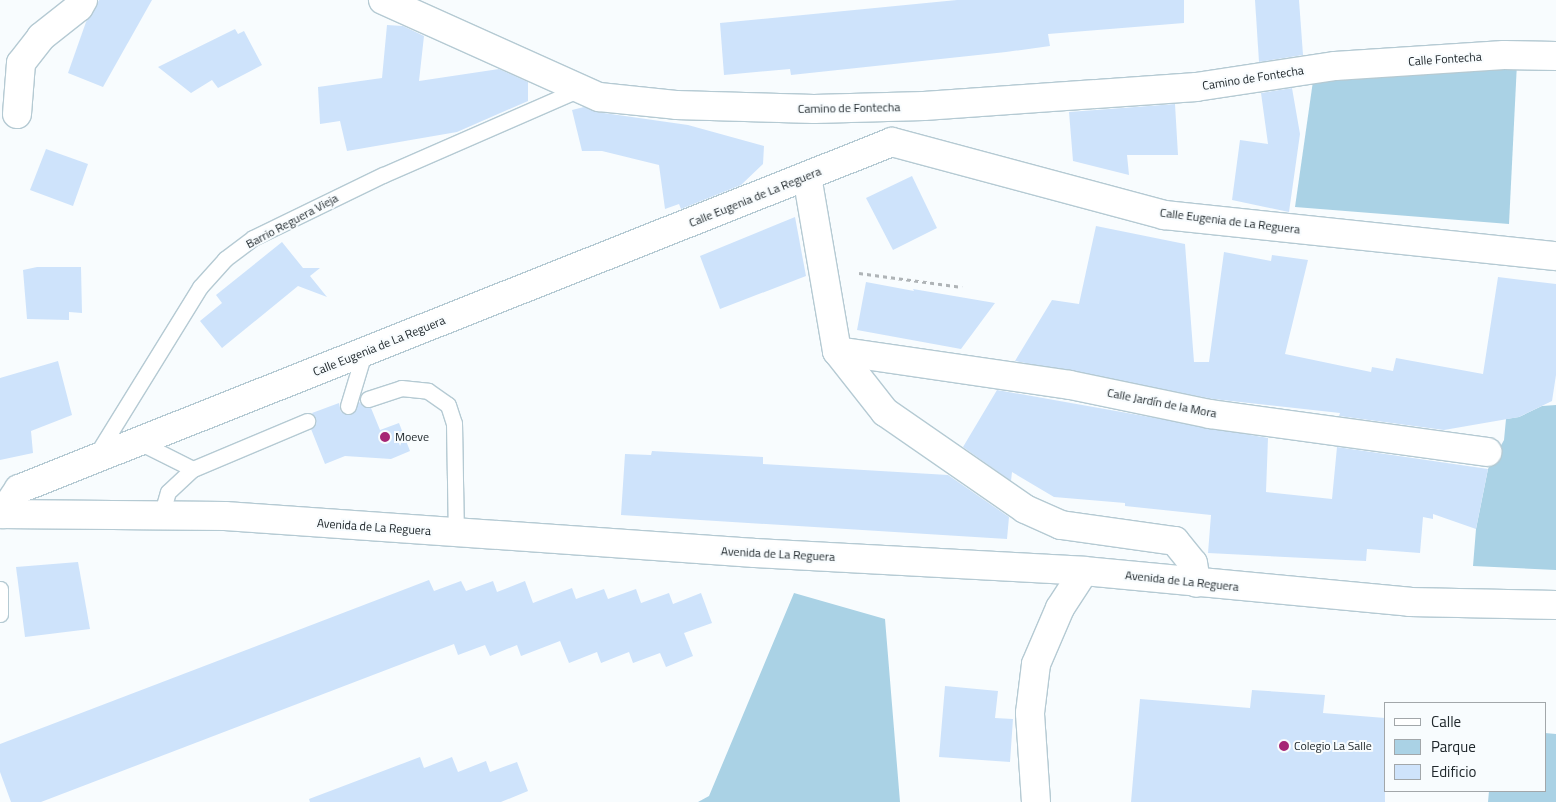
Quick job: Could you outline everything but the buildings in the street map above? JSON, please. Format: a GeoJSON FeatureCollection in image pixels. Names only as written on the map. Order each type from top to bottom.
{"type":"FeatureCollection","features":[{"type":"Feature","properties":{"kind":"street"},"geometry":{"type":"LineString","coordinates":[[17,114],[21,63],[41,37],[79,7],[83,0]]}},
{"type":"Feature","properties":{"kind":"street","name":"Camino de Fontecha"},"geometry":{"type":"LineString","coordinates":[[385,0],[490,50],[582,88],[599,97],[676,106],[814,109],[887,107],[1196,87],[1335,66]]}},
{"type":"Feature","properties":{"kind":"street","name":"Calle Fontecha"},"geometry":{"type":"LineString","coordinates":[[1335,66],[1504,55],[1556,56]]}},
{"type":"Feature","properties":{"kind":"street"},"geometry":{"type":"LineString","coordinates":[[887,107],[892,142]]}},
{"type":"Feature","properties":{"kind":"street","name":"Calle Eugenia de La Reguera"},"geometry":{"type":"LineString","coordinates":[[1,514],[19,489],[892,142],[1164,215],[1556,256]]}},
{"type":"Feature","properties":{"kind":"street"},"geometry":{"type":"LineString","coordinates":[[807,176],[836,351],[885,412],[1026,509],[1061,525],[1175,541],[1193,563],[1196,583]]}},
{"type":"Feature","properties":{"kind":"street","name":"Calle Jardín de la Mora"},"geometry":{"type":"LineString","coordinates":[[836,351],[1070,385],[1210,414],[1487,452]]}},
{"type":"Feature","properties":{"kind":"street","name":"Avenida de La Reguera"},"geometry":{"type":"LineString","coordinates":[[1,514],[225,516],[456,533],[1084,571],[1410,602],[1556,604]]}},
{"type":"Feature","properties":{"kind":"street"},"geometry":{"type":"LineString","coordinates":[[1036,802],[1030,714],[1036,664],[1060,608],[1084,571]]}},
{"type":"Feature","properties":{"kind":"street"},"geometry":{"type":"LineString","coordinates":[[1512,604],[1556,618]]}},
{"type":"Feature","properties":{"kind":"lane","name":"Barrio Reguera Vieja"},"geometry":{"type":"LineString","coordinates":[[94,460],[200,287],[226,259],[246,244],[383,175],[582,88]]}},
{"type":"Feature","properties":{"kind":"lane"},"geometry":{"type":"LineString","coordinates":[[348,406],[364,352]]}},
{"type":"Feature","properties":{"kind":"lane"},"geometry":{"type":"LineString","coordinates":[[368,399],[401,388],[428,391],[448,405],[454,423],[456,533]]}},
{"type":"Feature","properties":{"kind":"lane"},"geometry":{"type":"LineString","coordinates":[[161,516],[168,492],[193,470],[307,420]]}},
{"type":"Feature","properties":{"kind":"lane"},"geometry":{"type":"LineString","coordinates":[[138,442],[193,470]]}},
{"type":"Feature","properties":{"kind":"lane"},"geometry":{"type":"LineString","coordinates":[[0,589],[0,614]]}},
{"type":"Feature","properties":{"kind":"path"},"geometry":{"type":"LineString","coordinates":[[822,273],[864,273],[962,287]]}},
{"type":"Feature","properties":{"kind":"green space"},"geometry":{"type":"Polygon","coordinates":[[[1517,63],[1509,224],[1295,207],[1313,81],[1517,63]]]}},
{"type":"Feature","properties":{"kind":"green space"},"geometry":{"type":"Polygon","coordinates":[[[1556,405],[1556,570],[1473,566],[1476,529],[1488,469],[1504,440],[1506,419],[1519,417],[1542,406],[1556,405]]]}},
{"type":"Feature","properties":{"kind":"green space"},"geometry":{"type":"Polygon","coordinates":[[[794,593],[885,619],[900,802],[698,802],[709,796],[794,593]]]}},
{"type":"Feature","properties":{"kind":"green space"},"geometry":{"type":"Polygon","coordinates":[[[1546,733],[1556,734],[1556,802],[1488,802],[1489,792],[1546,792],[1546,733]]]}},
{"type":"Feature","properties":{"kind":"place","name":"Moeve"},"geometry":{"type":"Point","coordinates":[385,437]}},
{"type":"Feature","properties":{"kind":"place","name":"Colegio La Salle"},"geometry":{"type":"Point","coordinates":[1284,746]}}]}
